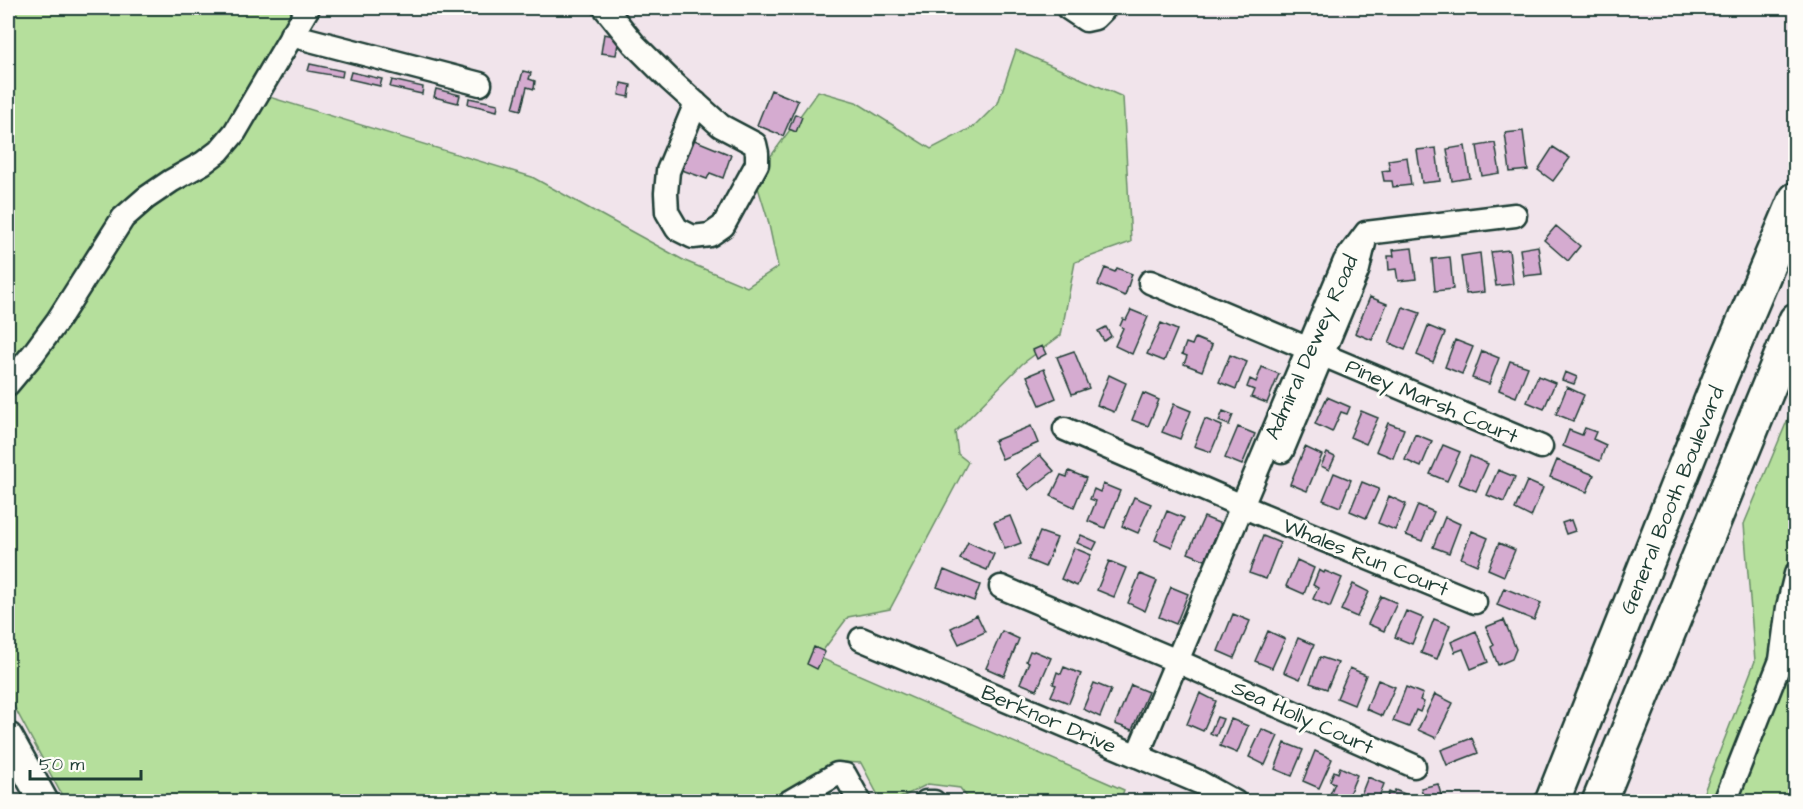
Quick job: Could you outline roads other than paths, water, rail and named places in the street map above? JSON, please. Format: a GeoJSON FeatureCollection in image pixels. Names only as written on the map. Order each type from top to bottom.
{"type":"FeatureCollection","features":[{"type":"Feature","properties":{"kind":"highway","name":"General Booth Boulevard"},"geometry":{"type":"LineString","coordinates":[[1552,801],[1720,378],[1796,199]]}},
{"type":"Feature","properties":{"kind":"highway"},"geometry":{"type":"LineString","coordinates":[[1599,801],[1796,320]]}},
{"type":"Feature","properties":{"kind":"main road"},"geometry":{"type":"LineString","coordinates":[[8,737],[44,801]]}},
{"type":"Feature","properties":{"kind":"street"},"geometry":{"type":"LineString","coordinates":[[8,384],[58,320],[123,218],[146,198],[219,151],[236,132],[308,8]]}},
{"type":"Feature","properties":{"kind":"street"},"geometry":{"type":"LineString","coordinates":[[605,8],[634,44],[696,103],[722,126],[754,144],[757,164],[723,226],[710,235],[693,237],[677,229],[667,212],[666,193],[668,171],[696,103]]}},
{"type":"Feature","properties":{"kind":"street"},"geometry":{"type":"LineString","coordinates":[[1068,8],[1086,20],[1095,18],[1105,8]]}},
{"type":"Feature","properties":{"kind":"street"},"geometry":{"type":"LineString","coordinates":[[291,35],[480,84]]}},
{"type":"Feature","properties":{"kind":"street","name":"Admiral Dewey Road"},"geometry":{"type":"LineString","coordinates":[[1144,759],[1315,352],[1358,269],[1366,233],[1515,215]]}},
{"type":"Feature","properties":{"kind":"street","name":"Piney Marsh Court"},"geometry":{"type":"LineString","coordinates":[[1150,282],[1541,447]]}},
{"type":"Feature","properties":{"kind":"street","name":"Whales Run Court"},"geometry":{"type":"LineString","coordinates":[[1065,429],[1249,509],[1475,602]]}},
{"type":"Feature","properties":{"kind":"street"},"geometry":{"type":"LineString","coordinates":[[1725,801],[1788,659],[1788,607],[1796,574]]}},
{"type":"Feature","properties":{"kind":"street","name":"Sea Holly Court"},"geometry":{"type":"LineString","coordinates":[[1001,587],[1184,664],[1414,766]]}},
{"type":"Feature","properties":{"kind":"street","name":"Berknor Drive"},"geometry":{"type":"LineString","coordinates":[[861,639],[1199,782],[1235,801]]}},
{"type":"Feature","properties":{"kind":"street"},"geometry":{"type":"LineString","coordinates":[[789,801],[837,774],[845,775],[860,801]]}},
{"type":"Feature","properties":{"kind":"street"},"geometry":{"type":"LineString","coordinates":[[926,801],[934,801]]}}]}
